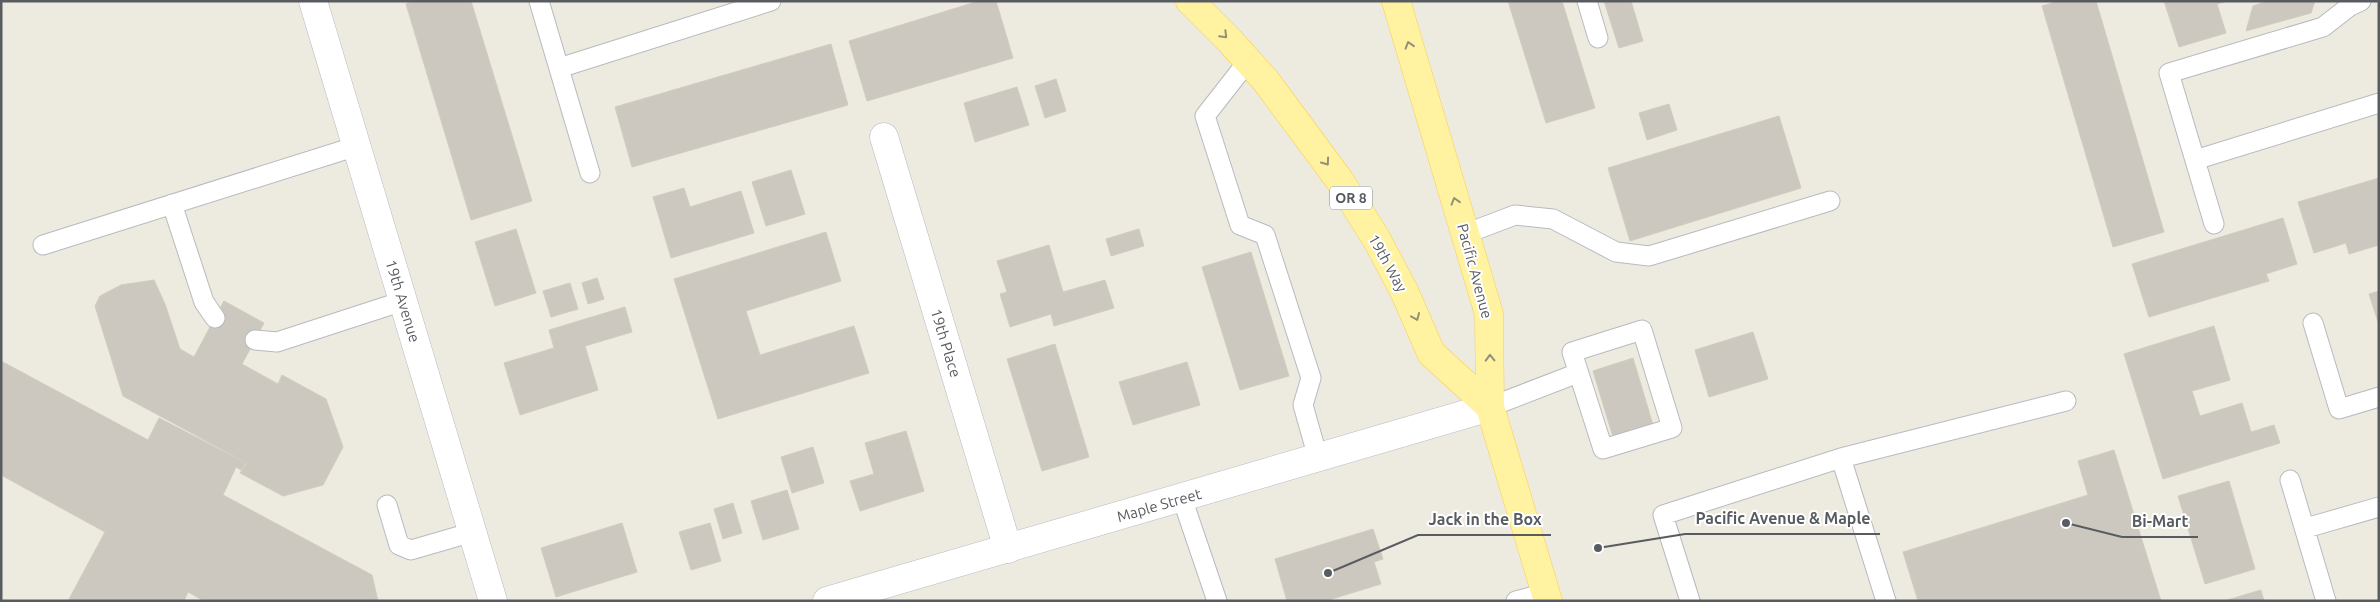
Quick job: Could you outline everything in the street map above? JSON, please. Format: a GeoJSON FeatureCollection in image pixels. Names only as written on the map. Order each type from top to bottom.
{"type":"FeatureCollection","features":[{"type":"Feature","properties":{"kind":"main road","name":"19th Way"},"geometry":{"type":"LineString","coordinates":[[1190,1],[1248,62],[1282,102],[1340,181],[1377,240],[1401,285],[1431,353],[1490,407]]}},
{"type":"Feature","properties":{"kind":"main road","name":"Pacific Avenue"},"geometry":{"type":"LineString","coordinates":[[1396,1],[1489,314],[1490,407],[1547,597]]}},
{"type":"Feature","properties":{"kind":"street","name":"19th Avenue"},"geometry":{"type":"LineString","coordinates":[[313,1],[494,601]]}},
{"type":"Feature","properties":{"kind":"street","name":"19th Place"},"geometry":{"type":"LineString","coordinates":[[884,137],[1008,549]]}},
{"type":"Feature","properties":{"kind":"street","name":"Maple Street"},"geometry":{"type":"LineString","coordinates":[[827,601],[1490,407]]}},
{"type":"Feature","properties":{"kind":"lane"},"geometry":{"type":"LineString","coordinates":[[539,1],[590,172]]}},
{"type":"Feature","properties":{"kind":"lane"},"geometry":{"type":"LineString","coordinates":[[559,68],[771,1]]}},
{"type":"Feature","properties":{"kind":"lane"},"geometry":{"type":"LineString","coordinates":[[1587,1],[1598,38]]}},
{"type":"Feature","properties":{"kind":"lane"},"geometry":{"type":"LineString","coordinates":[[2214,224],[2168,74],[2323,27],[2350,6],[2361,1]]}},
{"type":"Feature","properties":{"kind":"lane"},"geometry":{"type":"LineString","coordinates":[[1248,62],[1205,116],[1240,225],[1265,235],[1311,378],[1303,405],[1318,458]]}},
{"type":"Feature","properties":{"kind":"lane"},"geometry":{"type":"LineString","coordinates":[[2195,160],[2379,103]]}},
{"type":"Feature","properties":{"kind":"lane"},"geometry":{"type":"LineString","coordinates":[[43,245],[356,146]]}},
{"type":"Feature","properties":{"kind":"lane"},"geometry":{"type":"LineString","coordinates":[[1465,234],[1515,215],[1553,219],[1616,252],[1648,256],[1830,201]]}},
{"type":"Feature","properties":{"kind":"lane"},"geometry":{"type":"LineString","coordinates":[[172,204],[204,302],[215,318]]}},
{"type":"Feature","properties":{"kind":"lane"},"geometry":{"type":"LineString","coordinates":[[255,340],[277,342],[403,301]]}},
{"type":"Feature","properties":{"kind":"lane"},"geometry":{"type":"LineString","coordinates":[[2313,323],[2339,409],[2379,397]]}},
{"type":"Feature","properties":{"kind":"lane"},"geometry":{"type":"LineString","coordinates":[[1642,330],[1672,428],[1603,450],[1578,373],[1572,352],[1642,330]]}},
{"type":"Feature","properties":{"kind":"lane"},"geometry":{"type":"LineString","coordinates":[[1490,407],[1578,373]]}},
{"type":"Feature","properties":{"kind":"lane"},"geometry":{"type":"LineString","coordinates":[[1690,601],[1663,515],[1841,458],[2066,401]]}},
{"type":"Feature","properties":{"kind":"lane"},"geometry":{"type":"LineString","coordinates":[[1841,458],[1886,601]]}},
{"type":"Feature","properties":{"kind":"lane"},"geometry":{"type":"LineString","coordinates":[[2290,480],[2306,528],[2326,601]]}},
{"type":"Feature","properties":{"kind":"lane"},"geometry":{"type":"LineString","coordinates":[[1182,498],[1217,601]]}},
{"type":"Feature","properties":{"kind":"lane"},"geometry":{"type":"LineString","coordinates":[[387,505],[399,545],[411,550],[473,532]]}},
{"type":"Feature","properties":{"kind":"lane"},"geometry":{"type":"LineString","coordinates":[[2306,528],[2379,507]]}},
{"type":"Feature","properties":{"kind":"lane"},"geometry":{"type":"LineString","coordinates":[[1516,601],[1547,597]]}},
{"type":"Feature","properties":{"kind":"building"},"geometry":{"type":"Polygon","coordinates":[[[414,1],[471,1],[532,201],[471,220],[406,4],[414,1]]]}},
{"type":"Feature","properties":{"kind":"building"},"geometry":{"type":"Polygon","coordinates":[[[979,1],[996,1],[1013,58],[867,101],[849,41],[979,1]]]}},
{"type":"Feature","properties":{"kind":"building"},"geometry":{"type":"Polygon","coordinates":[[[1508,1],[1562,1],[1595,108],[1546,123],[1508,1]]]}},
{"type":"Feature","properties":{"kind":"building"},"geometry":{"type":"Polygon","coordinates":[[[1604,1],[1631,1],[1643,41],[1619,48],[1604,1]]]}},
{"type":"Feature","properties":{"kind":"building"},"geometry":{"type":"Polygon","coordinates":[[[2059,1],[2096,1],[2164,232],[2113,247],[2042,6],[2059,1]]]}},
{"type":"Feature","properties":{"kind":"building"},"geometry":{"type":"Polygon","coordinates":[[[2164,1],[2227,1],[2217,4],[2226,33],[2179,47],[2164,1]]]}},
{"type":"Feature","properties":{"kind":"building"},"geometry":{"type":"Polygon","coordinates":[[[2268,1],[2315,1],[2311,13],[2246,31],[2253,6],[2268,1]]]}},
{"type":"Feature","properties":{"kind":"building"},"geometry":{"type":"Polygon","coordinates":[[[831,44],[848,105],[632,167],[615,107],[831,44]]]}},
{"type":"Feature","properties":{"kind":"building"},"geometry":{"type":"Polygon","coordinates":[[[1056,79],[1066,111],[1045,118],[1035,86],[1056,79]]]}},
{"type":"Feature","properties":{"kind":"building"},"geometry":{"type":"Polygon","coordinates":[[[1017,87],[1029,125],[975,142],[964,103],[1017,87]]]}},
{"type":"Feature","properties":{"kind":"building"},"geometry":{"type":"Polygon","coordinates":[[[1669,104],[1677,130],[1647,140],[1639,113],[1669,104]]]}},
{"type":"Feature","properties":{"kind":"building"},"geometry":{"type":"Polygon","coordinates":[[[1779,116],[1801,188],[1630,241],[1608,168],[1779,116]]]}},
{"type":"Feature","properties":{"kind":"building"},"geometry":{"type":"Polygon","coordinates":[[[791,170],[805,214],[766,226],[752,182],[791,170]]]}},
{"type":"Feature","properties":{"kind":"building"},"geometry":{"type":"Polygon","coordinates":[[[2379,178],[2379,245],[2349,254],[2346,243],[2314,253],[2298,202],[2379,178]]]}},
{"type":"Feature","properties":{"kind":"building"},"geometry":{"type":"Polygon","coordinates":[[[684,188],[690,207],[741,191],[754,233],[671,258],[653,197],[684,188]]]}},
{"type":"Feature","properties":{"kind":"building"},"geometry":{"type":"Polygon","coordinates":[[[2283,218],[2297,264],[2266,274],[2269,281],[2149,317],[2132,264],[2283,218]]]}},
{"type":"Feature","properties":{"kind":"building"},"geometry":{"type":"Polygon","coordinates":[[[516,229],[536,293],[495,306],[475,242],[516,229]]]}},
{"type":"Feature","properties":{"kind":"building"},"geometry":{"type":"Polygon","coordinates":[[[1139,229],[1144,246],[1111,256],[1106,239],[1139,229]]]}},
{"type":"Feature","properties":{"kind":"building"},"geometry":{"type":"Polygon","coordinates":[[[826,232],[841,281],[746,311],[760,355],[854,326],[869,373],[718,419],[674,279],[826,232]]]}},
{"type":"Feature","properties":{"kind":"building"},"geometry":{"type":"Polygon","coordinates":[[[1049,245],[1063,292],[1105,280],[1114,308],[1054,326],[1051,314],[1010,327],[1000,294],[1007,292],[997,261],[1049,245]]]}},
{"type":"Feature","properties":{"kind":"building"},"geometry":{"type":"Polygon","coordinates":[[[1251,252],[1289,376],[1240,390],[1202,267],[1251,252]]]}},
{"type":"Feature","properties":{"kind":"building"},"geometry":{"type":"Polygon","coordinates":[[[597,278],[604,299],[588,304],[582,283],[597,278]]]}},
{"type":"Feature","properties":{"kind":"building"},"geometry":{"type":"Polygon","coordinates":[[[154,280],[165,304],[180,349],[194,357],[224,301],[264,323],[242,364],[278,384],[282,375],[326,399],[343,447],[323,485],[283,496],[240,473],[247,463],[123,396],[95,306],[100,296],[121,285],[154,280]]]}},
{"type":"Feature","properties":{"kind":"building"},"geometry":{"type":"Polygon","coordinates":[[[570,283],[578,309],[551,317],[543,291],[570,283]]]}},
{"type":"Feature","properties":{"kind":"building"},"geometry":{"type":"Polygon","coordinates":[[[2379,291],[2379,325],[2369,294],[2379,291]]]}},
{"type":"Feature","properties":{"kind":"building"},"geometry":{"type":"Polygon","coordinates":[[[625,307],[632,332],[585,346],[598,390],[520,415],[504,363],[554,348],[549,330],[625,307]]]}},
{"type":"Feature","properties":{"kind":"building"},"geometry":{"type":"Polygon","coordinates":[[[2214,326],[2230,380],[2192,391],[2200,416],[2242,403],[2251,432],[2274,425],[2280,443],[2163,479],[2124,354],[2214,326]]]}},
{"type":"Feature","properties":{"kind":"building"},"geometry":{"type":"Polygon","coordinates":[[[1753,332],[1768,379],[1709,397],[1695,350],[1753,332]]]}},
{"type":"Feature","properties":{"kind":"building"},"geometry":{"type":"Polygon","coordinates":[[[1055,344],[1089,457],[1042,471],[1007,359],[1055,344]]]}},
{"type":"Feature","properties":{"kind":"building"},"geometry":{"type":"Polygon","coordinates":[[[1633,358],[1653,425],[1613,437],[1593,371],[1633,358]]]}},
{"type":"Feature","properties":{"kind":"building"},"geometry":{"type":"Polygon","coordinates":[[[1,361],[148,440],[159,418],[246,463],[241,470],[236,467],[223,495],[372,575],[378,601],[204,601],[188,592],[184,601],[68,601],[105,532],[1,475],[1,361]]]}},
{"type":"Feature","properties":{"kind":"building"},"geometry":{"type":"Polygon","coordinates":[[[1187,362],[1200,405],[1133,425],[1119,382],[1187,362]]]}},
{"type":"Feature","properties":{"kind":"building"},"geometry":{"type":"Polygon","coordinates":[[[906,431],[924,491],[860,511],[850,481],[874,474],[865,443],[906,431]]]}},
{"type":"Feature","properties":{"kind":"building"},"geometry":{"type":"Polygon","coordinates":[[[813,447],[824,483],[792,493],[781,457],[813,447]]]}},
{"type":"Feature","properties":{"kind":"building"},"geometry":{"type":"Polygon","coordinates":[[[2114,450],[2161,601],[1918,601],[1903,552],[2088,495],[2078,461],[2114,450]]]}},
{"type":"Feature","properties":{"kind":"building"},"geometry":{"type":"Polygon","coordinates":[[[2229,481],[2255,569],[2205,584],[2178,496],[2229,481]]]}},
{"type":"Feature","properties":{"kind":"building"},"geometry":{"type":"Polygon","coordinates":[[[787,490],[799,529],[763,540],[751,501],[787,490]]]}},
{"type":"Feature","properties":{"kind":"building"},"geometry":{"type":"Polygon","coordinates":[[[733,503],[742,533],[723,539],[714,509],[733,503]]]}},
{"type":"Feature","properties":{"kind":"building"},"geometry":{"type":"Polygon","coordinates":[[[622,523],[637,572],[556,597],[541,548],[622,523]]]}},
{"type":"Feature","properties":{"kind":"building"},"geometry":{"type":"Polygon","coordinates":[[[710,523],[721,561],[691,570],[679,532],[710,523]]]}},
{"type":"Feature","properties":{"kind":"building"},"geometry":{"type":"Polygon","coordinates":[[[1373,529],[1383,559],[1374,562],[1381,584],[1325,601],[1287,601],[1275,559],[1373,529]]]}},
{"type":"Feature","properties":{"kind":"building"},"geometry":{"type":"Polygon","coordinates":[[[2261,590],[2264,601],[2224,601],[2261,590]]]}},
{"type":"Feature","properties":{"kind":"place","name":"Bi-Mart"},"geometry":{"type":"Point","coordinates":[2066,523]}},
{"type":"Feature","properties":{"kind":"place","name":"Pacific Avenue & Maple"},"geometry":{"type":"Point","coordinates":[1598,548]}},
{"type":"Feature","properties":{"kind":"place","name":"Jack in the Box"},"geometry":{"type":"Point","coordinates":[1328,573]}}]}
